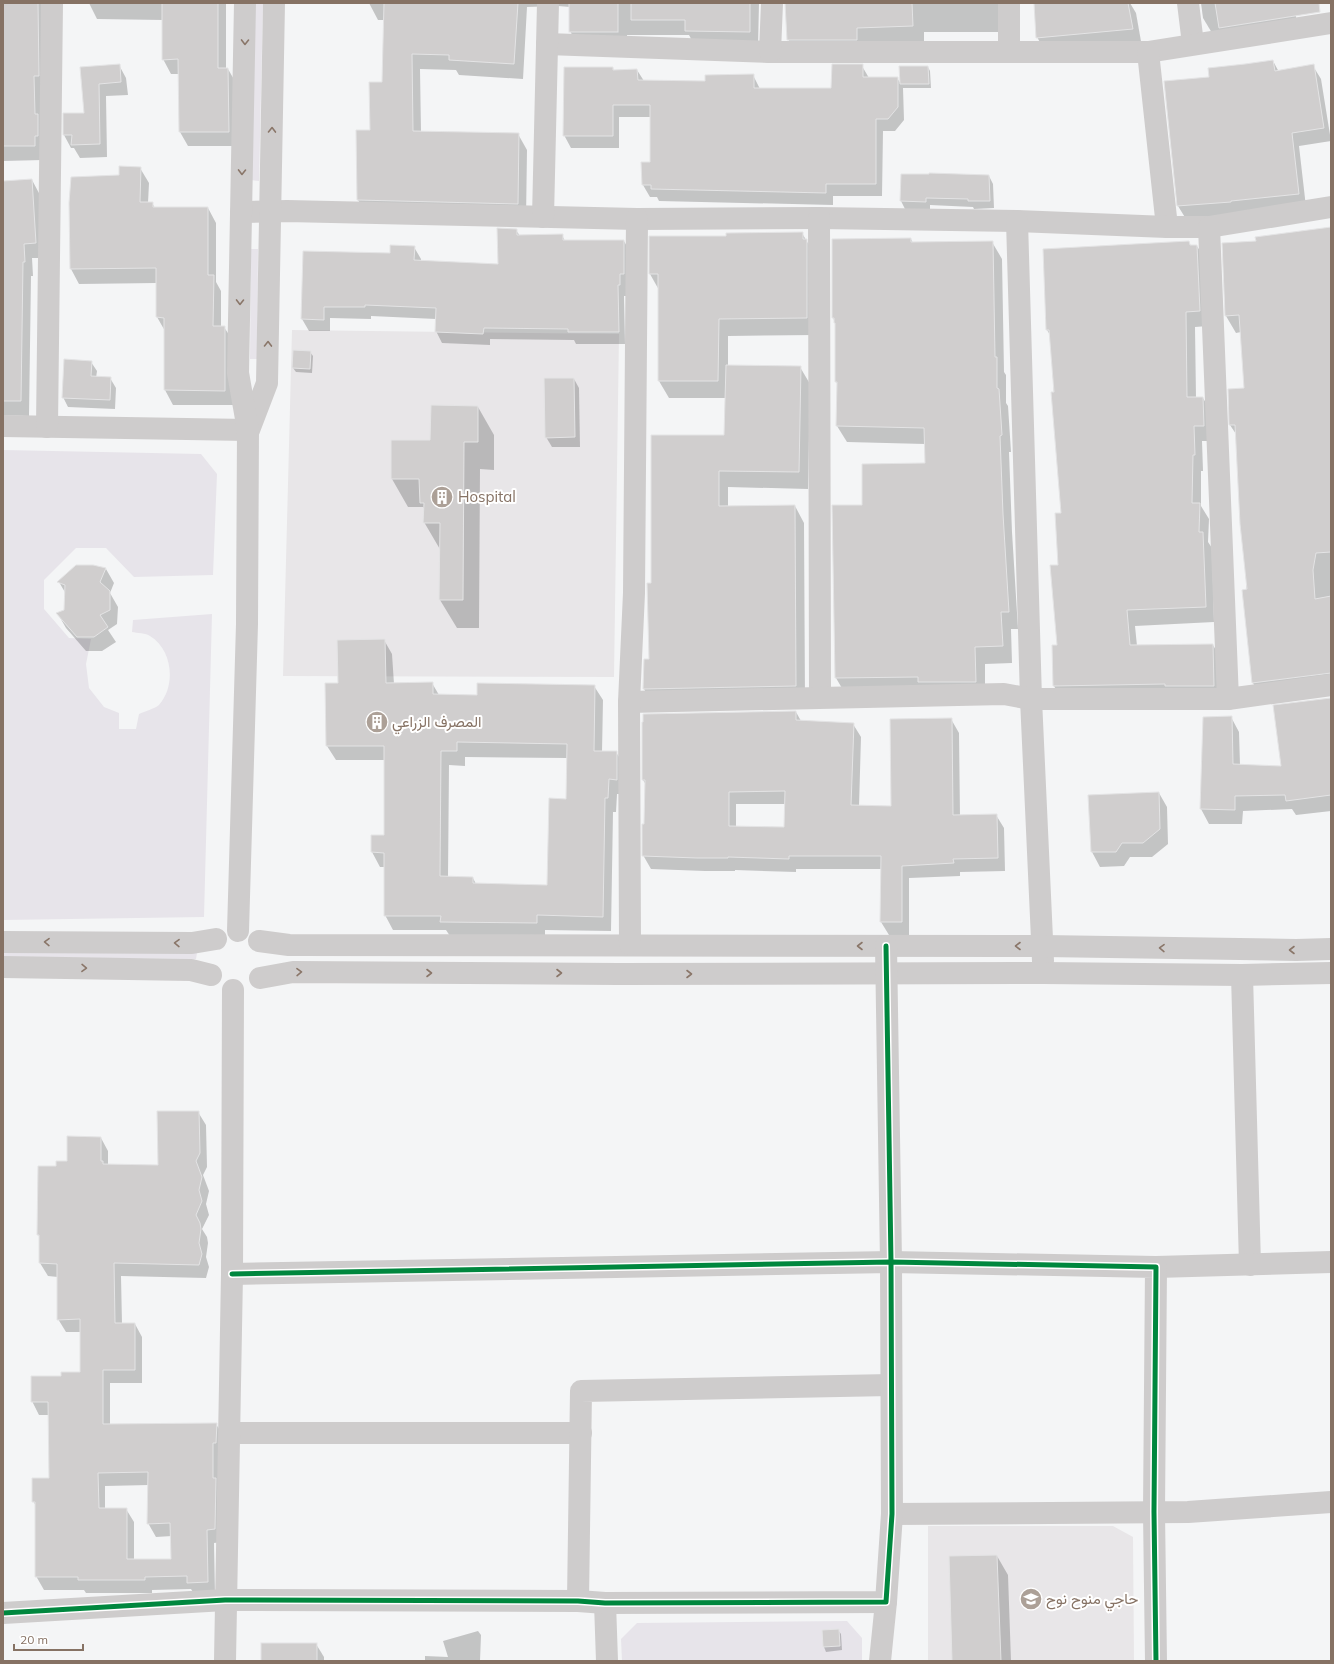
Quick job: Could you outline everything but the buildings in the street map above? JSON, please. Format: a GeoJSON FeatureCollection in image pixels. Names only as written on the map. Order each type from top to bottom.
{"type":"FeatureCollection","features":[{"type":"Feature","properties":{"kind":"street"},"geometry":{"type":"LineString","coordinates":[[47,427],[52,3]]}},
{"type":"Feature","properties":{"kind":"street"},"geometry":{"type":"LineString","coordinates":[[238,931],[247,624],[248,430],[238,373],[246,3]]}},
{"type":"Feature","properties":{"kind":"street"},"geometry":{"type":"LineString","coordinates":[[248,430],[267,383],[274,3]]}},
{"type":"Feature","properties":{"kind":"street"},"geometry":{"type":"LineString","coordinates":[[543,217],[548,3]]}},
{"type":"Feature","properties":{"kind":"street"},"geometry":{"type":"LineString","coordinates":[[770,52],[772,3]]}},
{"type":"Feature","properties":{"kind":"street"},"geometry":{"type":"LineString","coordinates":[[1009,3],[1009,52]]}},
{"type":"Feature","properties":{"kind":"street"},"geometry":{"type":"LineString","coordinates":[[1188,3],[1193,44]]}},
{"type":"Feature","properties":{"kind":"street"},"geometry":{"type":"LineString","coordinates":[[547,44],[770,52],[1148,52],[1331,24]]}},
{"type":"Feature","properties":{"kind":"street"},"geometry":{"type":"LineString","coordinates":[[1148,52],[1167,227]]}},
{"type":"Feature","properties":{"kind":"street"},"geometry":{"type":"LineString","coordinates":[[241,212],[271,211],[637,220],[819,218],[1017,220],[1167,227],[1210,227],[1331,207]]}},
{"type":"Feature","properties":{"kind":"street"},"geometry":{"type":"LineString","coordinates":[[819,218],[820,697]]}},
{"type":"Feature","properties":{"kind":"street"},"geometry":{"type":"LineString","coordinates":[[630,944],[629,702],[634,593],[637,220]]}},
{"type":"Feature","properties":{"kind":"street"},"geometry":{"type":"LineString","coordinates":[[1017,220],[1031,700],[1044,946],[1043,973]]}},
{"type":"Feature","properties":{"kind":"street"},"geometry":{"type":"LineString","coordinates":[[1210,227],[1228,699]]}},
{"type":"Feature","properties":{"kind":"street"},"geometry":{"type":"LineString","coordinates":[[3,426],[248,430]]}},
{"type":"Feature","properties":{"kind":"street"},"geometry":{"type":"LineString","coordinates":[[629,702],[1004,694],[1031,700],[1228,699],[1331,685]]}},
{"type":"Feature","properties":{"kind":"street"},"geometry":{"type":"LineString","coordinates":[[3,942],[192,944],[216,939],[230,932],[238,931],[246,933],[259,941],[289,945],[630,944],[1044,946],[1296,950],[1331,949]]}},
{"type":"Feature","properties":{"kind":"street"},"geometry":{"type":"LineString","coordinates":[[216,939],[211,946],[207,960],[211,975],[220,985],[233,990],[248,988],[260,978],[264,971],[266,963],[265,955],[259,941]]}},
{"type":"Feature","properties":{"kind":"street"},"geometry":{"type":"LineString","coordinates":[[880,1661],[892,1514],[891,1262],[886,946]]}},
{"type":"Feature","properties":{"kind":"street"},"geometry":{"type":"LineString","coordinates":[[3,967],[191,970],[211,975]]}},
{"type":"Feature","properties":{"kind":"street"},"geometry":{"type":"LineString","coordinates":[[260,978],[293,972],[886,974],[1043,973],[1242,975],[1331,973]]}},
{"type":"Feature","properties":{"kind":"street"},"geometry":{"type":"LineString","coordinates":[[1242,975],[1250,1265]]}},
{"type":"Feature","properties":{"kind":"street"},"geometry":{"type":"LineString","coordinates":[[225,1661],[232,1274],[233,990]]}},
{"type":"Feature","properties":{"kind":"street"},"geometry":{"type":"LineString","coordinates":[[232,1274],[891,1262],[1156,1266],[1331,1262]]}},
{"type":"Feature","properties":{"kind":"street"},"geometry":{"type":"LineString","coordinates":[[1156,1266],[1154,1512],[1156,1661]]}},
{"type":"Feature","properties":{"kind":"street"},"geometry":{"type":"LineString","coordinates":[[578,1601],[581,1391],[891,1385]]}},
{"type":"Feature","properties":{"kind":"street"},"geometry":{"type":"LineString","coordinates":[[230,1433],[581,1433]]}},
{"type":"Feature","properties":{"kind":"street"},"geometry":{"type":"LineString","coordinates":[[892,1514],[1154,1512],[1282,1506],[1331,1502]]}},
{"type":"Feature","properties":{"kind":"street"},"geometry":{"type":"LineString","coordinates":[[3,1613],[225,1600],[578,1601],[605,1603],[886,1602]]}},
{"type":"Feature","properties":{"kind":"street"},"geometry":{"type":"LineString","coordinates":[[605,1603],[607,1661]]}},
{"type":"Feature","properties":{"kind":"shaded area"},"geometry":{"type":"Polygon","coordinates":[[[255,3],[263,3],[259,181],[251,180],[255,3]]]}},
{"type":"Feature","properties":{"kind":"shaded area"},"geometry":{"type":"Polygon","coordinates":[[[251,249],[258,249],[257,359],[250,359],[251,249]]]}},
{"type":"Feature","properties":{"kind":"shaded area"},"geometry":{"type":"Polygon","coordinates":[[[292,330],[619,334],[614,677],[283,676],[292,330]]]}},
{"type":"Feature","properties":{"kind":"shaded area"},"geometry":{"type":"Polygon","coordinates":[[[3,450],[201,454],[217,474],[213,575],[134,577],[106,548],[76,548],[44,580],[44,609],[69,638],[91,639],[86,664],[89,688],[104,707],[119,713],[119,729],[136,729],[139,714],[159,705],[168,688],[170,679],[170,669],[164,650],[158,642],[148,635],[132,632],[133,620],[212,614],[204,917],[3,920],[3,450]]]}},
{"type":"Feature","properties":{"kind":"shaded area"},"geometry":{"type":"Polygon","coordinates":[[[3,951],[197,953],[196,959],[3,957],[3,951]]]}},
{"type":"Feature","properties":{"kind":"shaded area","name":"حاجي منوح نوح"},"geometry":{"type":"Polygon","coordinates":[[[928,1526],[1113,1526],[1133,1537],[1134,1661],[928,1661],[928,1526]]]}},
{"type":"Feature","properties":{"kind":"shaded area"},"geometry":{"type":"Polygon","coordinates":[[[847,1621],[862,1638],[862,1661],[622,1661],[621,1639],[637,1623],[847,1621]]]}},
{"type":"Feature","properties":{"kind":"cycle path"},"geometry":{"type":"LineString","coordinates":[[3,1613],[225,1600],[578,1601],[605,1603],[886,1602],[892,1514],[891,1262],[886,946]]}},
{"type":"Feature","properties":{"kind":"cycle path"},"geometry":{"type":"LineString","coordinates":[[232,1274],[891,1262],[1156,1267],[1154,1512],[1156,1661]]}},
{"type":"Feature","properties":{"kind":"place","name":"Hospital"},"geometry":{"type":"Point","coordinates":[442,497]}},
{"type":"Feature","properties":{"kind":"place","name":"المصرف الزراعي"},"geometry":{"type":"Point","coordinates":[377,722]}},
{"type":"Feature","properties":{"kind":"place","name":"حاجي منوح نوح"},"geometry":{"type":"Point","coordinates":[1031,1599]}}]}
